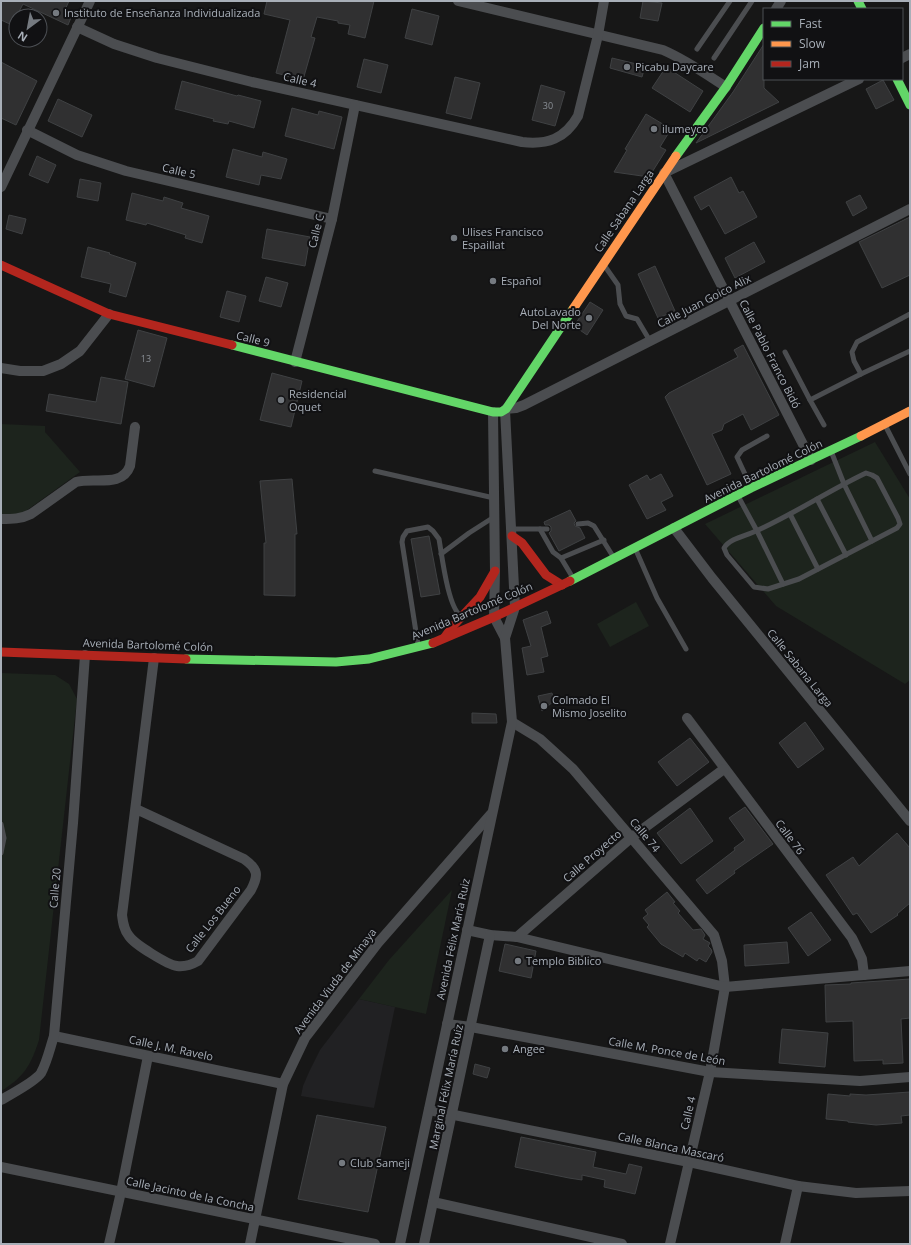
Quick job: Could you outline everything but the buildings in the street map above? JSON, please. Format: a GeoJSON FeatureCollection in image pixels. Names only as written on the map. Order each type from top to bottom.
{"type":"FeatureCollection","features":[{"type":"Feature","properties":{"kind":"main road","name":"Calle Sabana Larga"},"geometry":{"type":"LineString","coordinates":[[505,410],[664,173],[726,88],[763,30]]}},
{"type":"Feature","properties":{"kind":"main road"},"geometry":{"type":"LineString","coordinates":[[898,80],[910,105]]}},
{"type":"Feature","properties":{"kind":"main road","name":"Calle 9"},"geometry":{"type":"LineString","coordinates":[[1,265],[109,314],[493,412],[505,410]]}},
{"type":"Feature","properties":{"kind":"main road","name":"Avenida Bartolomé Colón"},"geometry":{"type":"LineString","coordinates":[[1,652],[154,658],[336,662],[369,659],[418,648],[515,608],[751,488],[831,451],[910,411]]}},
{"type":"Feature","properties":{"kind":"main road"},"geometry":{"type":"LineString","coordinates":[[511,533],[522,543],[546,575],[562,585]]}},
{"type":"Feature","properties":{"kind":"main road"},"geometry":{"type":"LineString","coordinates":[[445,637],[454,624],[487,587],[495,571]]}},
{"type":"Feature","properties":{"kind":"street"},"geometry":{"type":"LineString","coordinates":[[1,187],[90,1]]}},
{"type":"Feature","properties":{"kind":"street"},"geometry":{"type":"LineString","coordinates":[[458,1],[663,50],[682,60],[726,88]]}},
{"type":"Feature","properties":{"kind":"street","name":"Calle 4"},"geometry":{"type":"LineString","coordinates":[[78,27],[114,44],[157,58],[252,82],[536,144],[546,142],[566,132],[578,116],[598,35],[604,1]]}},
{"type":"Feature","properties":{"kind":"street"},"geometry":{"type":"LineString","coordinates":[[664,173],[856,80]]}},
{"type":"Feature","properties":{"kind":"street","name":"Calle C"},"geometry":{"type":"LineString","coordinates":[[295,362],[332,219],[355,105]]}},
{"type":"Feature","properties":{"kind":"street","name":"Calle 5"},"geometry":{"type":"LineString","coordinates":[[27,130],[77,155],[126,171],[332,219]]}},
{"type":"Feature","properties":{"kind":"street","name":"Calle Pablo Franco Bidó"},"geometry":{"type":"LineString","coordinates":[[664,173],[811,460]]}},
{"type":"Feature","properties":{"kind":"street","name":"Calle Juan Goico Alix"},"geometry":{"type":"LineString","coordinates":[[505,410],[524,405],[910,209]]}},
{"type":"Feature","properties":{"kind":"street"},"geometry":{"type":"LineString","coordinates":[[1,368],[20,371],[43,371],[60,364],[80,351],[109,314]]}},
{"type":"Feature","properties":{"kind":"street"},"geometry":{"type":"LineString","coordinates":[[505,410],[515,608]]}},
{"type":"Feature","properties":{"kind":"street"},"geometry":{"type":"LineString","coordinates":[[493,412],[495,571],[494,617]]}},
{"type":"Feature","properties":{"kind":"street"},"geometry":{"type":"LineString","coordinates":[[1,519],[14,519],[27,516],[76,482],[84,480],[114,480],[124,476],[130,466],[135,427]]}},
{"type":"Feature","properties":{"kind":"street","name":"Calle Sabana Larga"},"geometry":{"type":"LineString","coordinates":[[674,528],[712,578],[910,821]]}},
{"type":"Feature","properties":{"kind":"street","name":"Avenida Félix María Ruiz"},"geometry":{"type":"LineString","coordinates":[[505,638],[515,608]]}},
{"type":"Feature","properties":{"kind":"street","name":"Avenida Félix María Ruiz"},"geometry":{"type":"LineString","coordinates":[[400,1244],[512,722],[505,638],[494,617]]}},
{"type":"Feature","properties":{"kind":"street","name":"Calle 20"},"geometry":{"type":"LineString","coordinates":[[1,1100],[40,1074],[54,1036],[73,823],[85,655]]}},
{"type":"Feature","properties":{"kind":"street","name":"Calle Los Bueno"},"geometry":{"type":"LineString","coordinates":[[136,809],[244,859],[253,865],[256,872],[256,881],[251,890],[198,961],[191,965],[184,966],[170,964],[136,944],[128,936],[124,927],[122,915],[154,658]]}},
{"type":"Feature","properties":{"kind":"street","name":"Calle 76"},"geometry":{"type":"LineString","coordinates":[[687,718],[852,938],[862,959],[864,975]]}},
{"type":"Feature","properties":{"kind":"street","name":"Calle 74"},"geometry":{"type":"LineString","coordinates":[[512,722],[540,739],[573,769],[714,935],[722,961],[725,987]]}},
{"type":"Feature","properties":{"kind":"street","name":"Calle Proyecto"},"geometry":{"type":"LineString","coordinates":[[517,937],[632,837],[724,769]]}},
{"type":"Feature","properties":{"kind":"street","name":"Avenida Viuda de Minaya"},"geometry":{"type":"LineString","coordinates":[[250,1244],[283,1084],[305,1038],[378,943],[492,813]]}},
{"type":"Feature","properties":{"kind":"street"},"geometry":{"type":"LineString","coordinates":[[467,930],[490,935],[517,937],[725,987],[910,971]]}},
{"type":"Feature","properties":{"kind":"street","name":"Marginal Félix María Ruiz"},"geometry":{"type":"LineString","coordinates":[[424,1244],[490,935]]}},
{"type":"Feature","properties":{"kind":"street","name":"Calle 4"},"geometry":{"type":"LineString","coordinates":[[670,1244],[710,1072],[725,987]]}},
{"type":"Feature","properties":{"kind":"street","name":"Calle M. Ponce de León"},"geometry":{"type":"LineString","coordinates":[[447,1024],[471,1027],[710,1072],[860,1081],[910,1076]]}},
{"type":"Feature","properties":{"kind":"street","name":"Calle J. M. Ravelo"},"geometry":{"type":"LineString","coordinates":[[54,1036],[283,1084]]}},
{"type":"Feature","properties":{"kind":"street"},"geometry":{"type":"LineString","coordinates":[[109,1244],[148,1056]]}},
{"type":"Feature","properties":{"kind":"street","name":"Calle Blanca Mascaró"},"geometry":{"type":"LineString","coordinates":[[429,1110],[689,1162],[798,1186],[856,1193],[910,1191]]}},
{"type":"Feature","properties":{"kind":"street","name":"Calle Jacinto de la Concha"},"geometry":{"type":"LineString","coordinates":[[1,1167],[375,1244]]}},
{"type":"Feature","properties":{"kind":"street"},"geometry":{"type":"LineString","coordinates":[[786,1244],[798,1186]]}},
{"type":"Feature","properties":{"kind":"street"},"geometry":{"type":"LineString","coordinates":[[433,1202],[622,1244]]}},
{"type":"Feature","properties":{"kind":"lane"},"geometry":{"type":"LineString","coordinates":[[697,49],[730,1]]}},
{"type":"Feature","properties":{"kind":"lane"},"geometry":{"type":"LineString","coordinates":[[714,58],[752,1]]}},
{"type":"Feature","properties":{"kind":"lane"},"geometry":{"type":"LineString","coordinates":[[603,264],[618,285],[620,304],[626,316],[637,319],[650,341]]}},
{"type":"Feature","properties":{"kind":"lane"},"geometry":{"type":"LineString","coordinates":[[861,374],[854,361],[852,352],[857,342],[910,314]]}},
{"type":"Feature","properties":{"kind":"lane"},"geometry":{"type":"LineString","coordinates":[[810,400],[910,351]]}},
{"type":"Feature","properties":{"kind":"lane"},"geometry":{"type":"LineString","coordinates":[[785,352],[824,425]]}},
{"type":"Feature","properties":{"kind":"lane"},"geometry":{"type":"LineString","coordinates":[[885,424],[910,474]]}},
{"type":"Feature","properties":{"kind":"lane"},"geometry":{"type":"LineString","coordinates":[[751,488],[737,457],[742,450],[767,436]]}},
{"type":"Feature","properties":{"kind":"lane"},"geometry":{"type":"LineString","coordinates":[[831,451],[844,484],[872,541]]}},
{"type":"Feature","properties":{"kind":"lane"},"geometry":{"type":"LineString","coordinates":[[374,470],[494,498]]}},
{"type":"Feature","properties":{"kind":"lane"},"geometry":{"type":"LineString","coordinates":[[866,473],[877,478],[900,524],[896,528],[799,579],[768,589],[754,587],[727,555],[724,548],[727,543],[757,531],[844,484],[866,473]]}},
{"type":"Feature","properties":{"kind":"lane"},"geometry":{"type":"LineString","coordinates":[[737,496],[757,531],[783,584]]}},
{"type":"Feature","properties":{"kind":"lane"},"geometry":{"type":"LineString","coordinates":[[817,498],[846,555]]}},
{"type":"Feature","properties":{"kind":"lane"},"geometry":{"type":"LineString","coordinates":[[790,514],[818,569]]}},
{"type":"Feature","properties":{"kind":"lane"},"geometry":{"type":"LineString","coordinates":[[441,554],[468,533],[494,517]]}},
{"type":"Feature","properties":{"kind":"lane"},"geometry":{"type":"LineString","coordinates":[[578,524],[588,523],[594,526],[604,540],[614,559]]}},
{"type":"Feature","properties":{"kind":"lane"},"geometry":{"type":"LineString","coordinates":[[418,648],[402,542],[407,531],[428,527],[436,535],[450,599],[455,610],[462,616]]}},
{"type":"Feature","properties":{"kind":"lane"},"geometry":{"type":"LineString","coordinates":[[540,529],[553,552],[561,558],[573,579]]}},
{"type":"Feature","properties":{"kind":"lane"},"geometry":{"type":"LineString","coordinates":[[511,533],[547,529]]}},
{"type":"Feature","properties":{"kind":"lane"},"geometry":{"type":"LineString","coordinates":[[561,558],[604,540]]}},
{"type":"Feature","properties":{"kind":"lane"},"geometry":{"type":"LineString","coordinates":[[635,548],[657,598],[686,649]]}},
{"type":"Feature","properties":{"kind":"lane"},"geometry":{"type":"LineString","coordinates":[[1,824],[4,838],[1,853]]}},
{"type":"Feature","properties":{"kind":"shaded area"},"geometry":{"type":"Polygon","coordinates":[[[1,424],[45,426],[45,432],[80,472],[23,513],[1,516],[1,424]]]}},
{"type":"Feature","properties":{"kind":"shaded area"},"geometry":{"type":"Polygon","coordinates":[[[875,442],[910,499],[910,680],[905,684],[776,606],[705,524],[875,442]]]}},
{"type":"Feature","properties":{"kind":"shaded area"},"geometry":{"type":"Polygon","coordinates":[[[636,602],[649,626],[610,647],[597,624],[636,602]]]}},
{"type":"Feature","properties":{"kind":"shaded area"},"geometry":{"type":"Polygon","coordinates":[[[1,673],[55,675],[69,684],[77,699],[39,1040],[33,1057],[26,1070],[16,1081],[1,1091],[1,673]]]}},
{"type":"Feature","properties":{"kind":"shaded area"},"geometry":{"type":"Polygon","coordinates":[[[452,890],[426,1014],[359,999],[389,960],[452,890]]]}},
{"type":"Feature","properties":{"kind":"shaded area"},"geometry":{"type":"Polygon","coordinates":[[[359,999],[395,1007],[374,1108],[301,1096],[303,1086],[320,1050],[359,999]]]}},
{"type":"Feature","properties":{"kind":"traffic: fast"},"geometry":{"type":"LineString","coordinates":[[858,1],[862,8]]}},
{"type":"Feature","properties":{"kind":"traffic: fast"},"geometry":{"type":"LineString","coordinates":[[676,156],[726,87],[763,30]]}},
{"type":"Feature","properties":{"kind":"traffic: fast"},"geometry":{"type":"LineString","coordinates":[[898,80],[910,105]]}},
{"type":"Feature","properties":{"kind":"traffic: fast"},"geometry":{"type":"LineString","coordinates":[[232,345],[493,412],[501,412],[506,409],[573,309]]}},
{"type":"Feature","properties":{"kind":"traffic: fast"},"geometry":{"type":"LineString","coordinates":[[570,581],[751,488],[861,436]]}},
{"type":"Feature","properties":{"kind":"traffic: fast"},"geometry":{"type":"LineString","coordinates":[[186,659],[336,662],[369,659],[433,643]]}},
{"type":"Feature","properties":{"kind":"traffic: slow"},"geometry":{"type":"LineString","coordinates":[[573,309],[676,156]]}},
{"type":"Feature","properties":{"kind":"traffic: slow"},"geometry":{"type":"LineString","coordinates":[[861,436],[910,411]]}},
{"type":"Feature","properties":{"kind":"traffic: jam"},"geometry":{"type":"LineString","coordinates":[[1,265],[109,314],[232,345]]}},
{"type":"Feature","properties":{"kind":"traffic: jam"},"geometry":{"type":"LineString","coordinates":[[512,536],[522,543],[546,575],[562,585]]}},
{"type":"Feature","properties":{"kind":"traffic: jam"},"geometry":{"type":"LineString","coordinates":[[445,637],[453,626],[480,597],[495,571]]}},
{"type":"Feature","properties":{"kind":"traffic: jam"},"geometry":{"type":"LineString","coordinates":[[433,643],[494,617],[570,581]]}},
{"type":"Feature","properties":{"kind":"traffic: jam"},"geometry":{"type":"LineString","coordinates":[[1,652],[186,659]]}},
{"type":"Feature","properties":{"kind":"place","name":"Instituto de Enseñanza Individualizada"},"geometry":{"type":"Point","coordinates":[56,13]}},
{"type":"Feature","properties":{"kind":"place","name":"Picabu Daycare"},"geometry":{"type":"Point","coordinates":[627,67]}},
{"type":"Feature","properties":{"kind":"place","name":"ilumeyco"},"geometry":{"type":"Point","coordinates":[654,129]}},
{"type":"Feature","properties":{"kind":"place","name":"Ulises Francisco Espaillat"},"geometry":{"type":"Point","coordinates":[454,238]}},
{"type":"Feature","properties":{"kind":"place","name":"Español"},"geometry":{"type":"Point","coordinates":[493,281]}},
{"type":"Feature","properties":{"kind":"place","name":"AutoLavado Del Norte"},"geometry":{"type":"Point","coordinates":[589,318]}},
{"type":"Feature","properties":{"kind":"place","name":"Residencial Oquet"},"geometry":{"type":"Point","coordinates":[281,400]}},
{"type":"Feature","properties":{"kind":"place","name":"Colmado El Mismo Joselito"},"geometry":{"type":"Point","coordinates":[544,706]}},
{"type":"Feature","properties":{"kind":"place","name":"Templo Biblico"},"geometry":{"type":"Point","coordinates":[518,961]}},
{"type":"Feature","properties":{"kind":"place","name":"Angee"},"geometry":{"type":"Point","coordinates":[505,1049]}},
{"type":"Feature","properties":{"kind":"place","name":"Club Sameji"},"geometry":{"type":"Point","coordinates":[342,1163]}}]}
